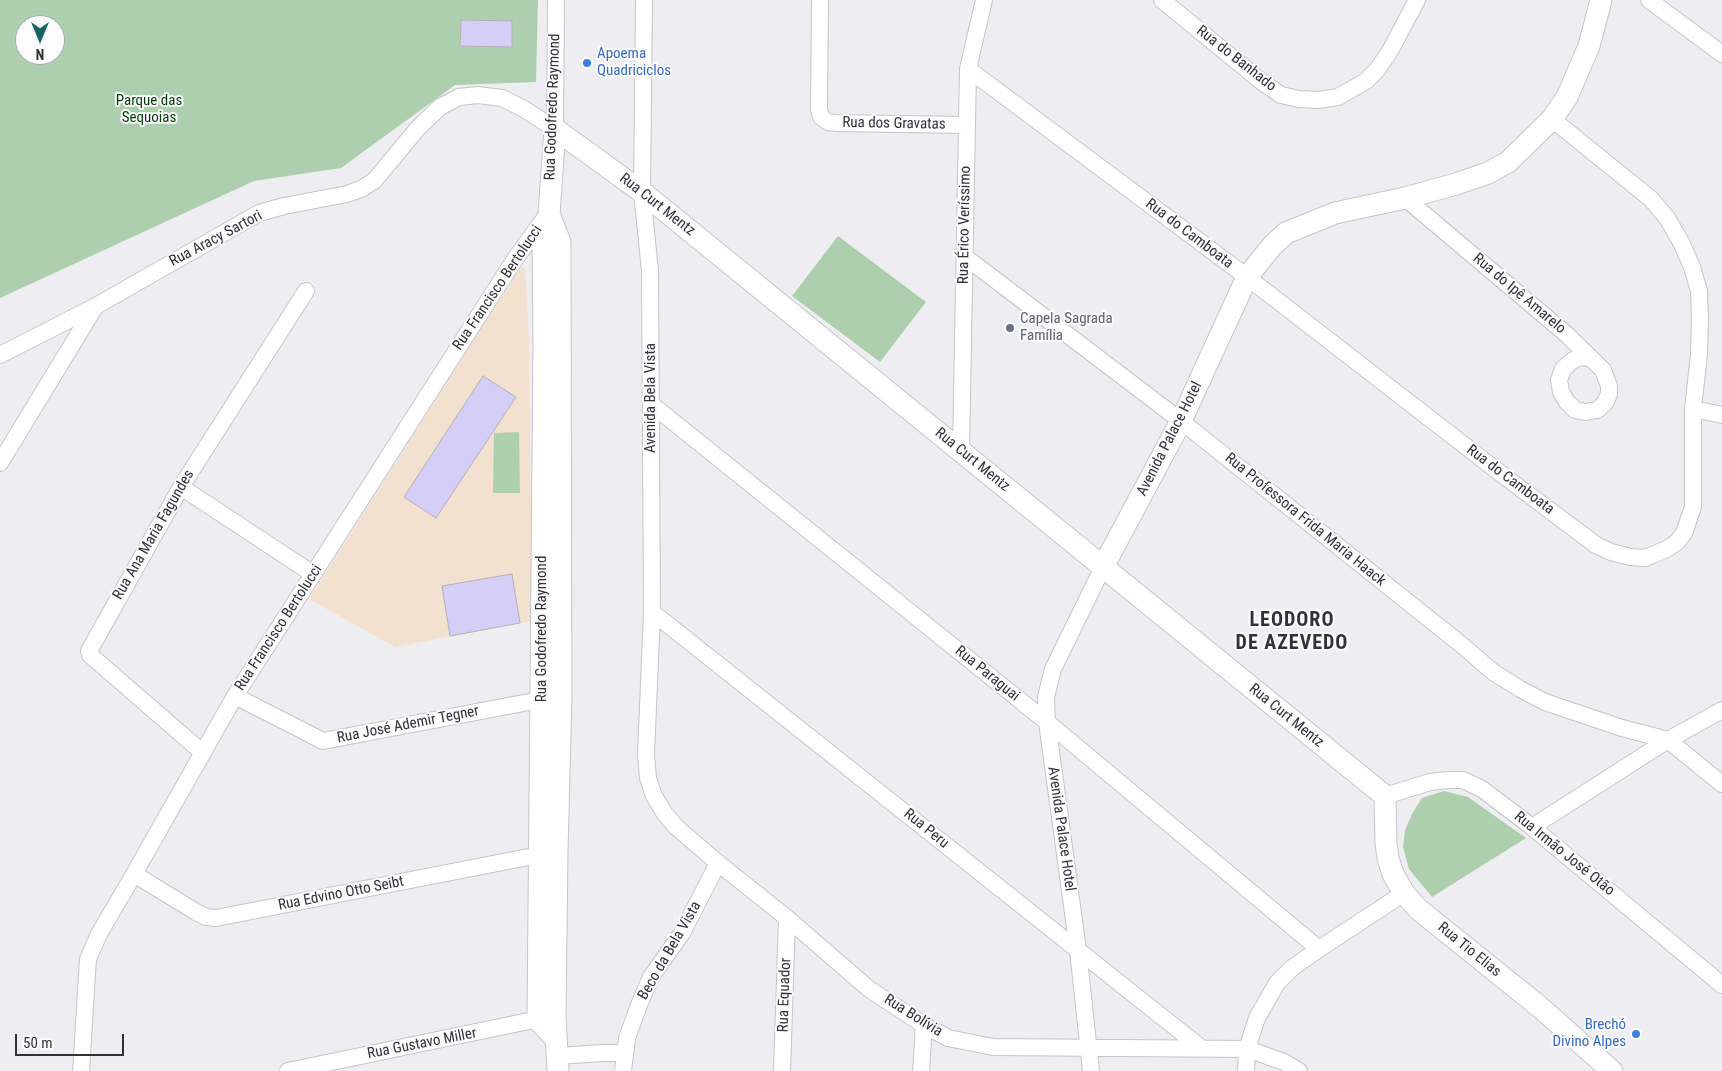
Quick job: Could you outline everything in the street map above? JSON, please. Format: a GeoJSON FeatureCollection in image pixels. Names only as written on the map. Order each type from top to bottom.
{"type":"FeatureCollection","features":[{"type":"Feature","properties":{"kind":"main road","name":"Avenida Palace Hotel"},"geometry":{"type":"LineString","coordinates":[[1103,567],[1181,421],[1248,277],[1272,246],[1286,233],[1335,213],[1405,198],[1456,184],[1488,173],[1508,162],[1552,119],[1567,97],[1589,46],[1601,0]]}},
{"type":"Feature","properties":{"kind":"main road","name":"Rua Curt Mentz"},"geometry":{"type":"LineString","coordinates":[[555,129],[642,192],[1385,796]]}},
{"type":"Feature","properties":{"kind":"main road","name":"Rua Godofredo Raymond"},"geometry":{"type":"LineString","coordinates":[[555,129],[549,214],[560,242],[546,1018],[557,1055]]}},
{"type":"Feature","properties":{"kind":"main road","name":"Rua Tio Elias"},"geometry":{"type":"LineString","coordinates":[[1385,796],[1388,858],[1393,874],[1404,894],[1418,909],[1541,1008],[1612,1071]]}},
{"type":"Feature","properties":{"kind":"street","name":"Rua Godofredo Raymond"},"geometry":{"type":"LineString","coordinates":[[555,129],[556,0]]}},
{"type":"Feature","properties":{"kind":"street","name":"Avenida Bela Vista"},"geometry":{"type":"LineString","coordinates":[[644,0],[642,192],[650,271],[652,612],[646,754],[648,778],[654,796]]}},
{"type":"Feature","properties":{"kind":"street","name":"Rua dos Gravatas"},"geometry":{"type":"LineString","coordinates":[[820,0],[818,62],[819,109],[821,117],[828,122],[837,123],[966,124]]}},
{"type":"Feature","properties":{"kind":"street","name":"Rua Érico Veríssimo"},"geometry":{"type":"LineString","coordinates":[[961,451],[968,69],[984,0]]}},
{"type":"Feature","properties":{"kind":"street","name":"Rua do Banhado"},"geometry":{"type":"LineString","coordinates":[[1162,0],[1262,82],[1281,95],[1299,99],[1318,100],[1338,97],[1366,81],[1377,70],[1390,51],[1417,0]]}},
{"type":"Feature","properties":{"kind":"street"},"geometry":{"type":"LineString","coordinates":[[1649,0],[1722,54]]}},
{"type":"Feature","properties":{"kind":"street","name":"Rua do Camboata"},"geometry":{"type":"LineString","coordinates":[[968,69],[1248,277],[1596,545],[1610,552],[1645,558],[1667,549],[1677,542],[1684,533],[1693,507],[1693,409],[1699,354],[1699,291],[1692,267],[1681,242],[1667,218],[1651,199],[1552,119]]}},
{"type":"Feature","properties":{"kind":"street","name":"Rua Aracy Sartori"},"geometry":{"type":"LineString","coordinates":[[0,356],[96,306],[259,214],[284,206],[347,194],[361,189],[374,180],[418,128],[440,107],[459,97],[502,98],[524,109],[555,129]]}},
{"type":"Feature","properties":{"kind":"street","name":"Rua do Ipê Amarelo"},"geometry":{"type":"LineString","coordinates":[[1405,198],[1565,333],[1591,358],[1603,370],[1607,378],[1609,394],[1605,403],[1598,410],[1586,412],[1575,410],[1561,392],[1559,380],[1563,369],[1573,360],[1582,357],[1591,358]]}},
{"type":"Feature","properties":{"kind":"street","name":"Rua Francisco Bertolucci"},"geometry":{"type":"LineString","coordinates":[[81,1071],[88,959],[99,934],[235,696],[515,259],[549,214]]}},
{"type":"Feature","properties":{"kind":"street","name":"Rua Professora Frida Maria Haack"},"geometry":{"type":"LineString","coordinates":[[964,256],[1181,421],[1493,672],[1546,702],[1622,728],[1668,740]]}},
{"type":"Feature","properties":{"kind":"street","name":"Rua Ana Maria Fagundes"},"geometry":{"type":"LineString","coordinates":[[203,753],[90,655],[89,651],[181,487],[306,291]]}},
{"type":"Feature","properties":{"kind":"street"},"geometry":{"type":"LineString","coordinates":[[0,464],[96,306]]}},
{"type":"Feature","properties":{"kind":"street","name":"Rua Paraguai"},"geometry":{"type":"LineString","coordinates":[[650,404],[1047,722],[1319,949]]}},
{"type":"Feature","properties":{"kind":"street"},"geometry":{"type":"LineString","coordinates":[[1693,409],[1722,415]]}},
{"type":"Feature","properties":{"kind":"street"},"geometry":{"type":"LineString","coordinates":[[181,487],[313,574]]}},
{"type":"Feature","properties":{"kind":"street","name":"Avenida Palace Hotel"},"geometry":{"type":"LineString","coordinates":[[1091,1071],[1078,950],[1047,722],[1046,697],[1053,668],[1103,567]]}},
{"type":"Feature","properties":{"kind":"street","name":"Rua Peru"},"geometry":{"type":"LineString","coordinates":[[652,612],[1200,1048]]}},
{"type":"Feature","properties":{"kind":"street","name":"Rua José Ademir Tegner"},"geometry":{"type":"LineString","coordinates":[[235,696],[323,741],[552,698]]}},
{"type":"Feature","properties":{"kind":"street"},"geometry":{"type":"LineString","coordinates":[[1532,827],[1668,740],[1722,710]]}},
{"type":"Feature","properties":{"kind":"street"},"geometry":{"type":"LineString","coordinates":[[1668,740],[1722,784]]}},
{"type":"Feature","properties":{"kind":"street","name":"Rua Irmão José Otão"},"geometry":{"type":"LineString","coordinates":[[1385,796],[1430,782],[1448,780],[1463,780],[1482,789],[1532,827],[1722,985]]}},
{"type":"Feature","properties":{"kind":"street","name":"Rua Bolívia"},"geometry":{"type":"LineString","coordinates":[[654,796],[676,827],[870,989],[924,1025],[948,1038],[993,1047],[1247,1049],[1284,1062],[1299,1071]]}},
{"type":"Feature","properties":{"kind":"street","name":"Rua Edvino Otto Seibt"},"geometry":{"type":"LineString","coordinates":[[134,874],[196,912],[206,917],[216,918],[548,853]]}},
{"type":"Feature","properties":{"kind":"street","name":"Beco da Bela Vista"},"geometry":{"type":"LineString","coordinates":[[623,1071],[624,1054],[639,1005],[651,977],[682,933],[718,863]]}},
{"type":"Feature","properties":{"kind":"street"},"geometry":{"type":"LineString","coordinates":[[1246,1071],[1247,1049],[1257,1018],[1277,983],[1292,968],[1319,949],[1404,894]]}},
{"type":"Feature","properties":{"kind":"street","name":"Rua Equador"},"geometry":{"type":"LineString","coordinates":[[782,1071],[787,918]]}},
{"type":"Feature","properties":{"kind":"street","name":"Rua Gustavo Miller"},"geometry":{"type":"LineString","coordinates":[[288,1071],[546,1018]]}},
{"type":"Feature","properties":{"kind":"street"},"geometry":{"type":"LineString","coordinates":[[921,1071],[924,1025]]}},
{"type":"Feature","properties":{"kind":"street"},"geometry":{"type":"LineString","coordinates":[[557,1055],[624,1054]]}},
{"type":"Feature","properties":{"kind":"shaded area"},"geometry":{"type":"Polygon","coordinates":[[[525,267],[529,336],[532,621],[395,647],[309,599],[520,268],[525,267]]]}},
{"type":"Feature","properties":{"kind":"green space","name":"Parque das Sequoias"},"geometry":{"type":"Polygon","coordinates":[[[0,0],[538,0],[536,82],[455,85],[341,168],[254,181],[0,298],[0,0]]]}},
{"type":"Feature","properties":{"kind":"green space"},"geometry":{"type":"Polygon","coordinates":[[[838,236],[926,302],[880,362],[792,296],[838,236]]]}},
{"type":"Feature","properties":{"kind":"green space"},"geometry":{"type":"Polygon","coordinates":[[[519,432],[520,493],[493,493],[494,433],[519,432]]]}},
{"type":"Feature","properties":{"kind":"green space"},"geometry":{"type":"Polygon","coordinates":[[[1444,791],[1468,797],[1526,838],[1432,897],[1409,869],[1403,847],[1405,830],[1422,798],[1444,791]]]}},
{"type":"Feature","properties":{"kind":"building"},"geometry":{"type":"Polygon","coordinates":[[[461,20],[512,21],[512,47],[460,46],[461,20]]]}},
{"type":"Feature","properties":{"kind":"building"},"geometry":{"type":"Polygon","coordinates":[[[483,376],[516,397],[436,518],[404,497],[483,376]]]}},
{"type":"Feature","properties":{"kind":"building"},"geometry":{"type":"Polygon","coordinates":[[[512,574],[520,623],[450,636],[442,586],[512,574]]]}},
{"type":"Feature","properties":{"kind":"place","name":"Apoema Quadriciclos"},"geometry":{"type":"Point","coordinates":[587,63]}},
{"type":"Feature","properties":{"kind":"place","name":"Capela Sagrada Família"},"geometry":{"type":"Point","coordinates":[1010,328]}},
{"type":"Feature","properties":{"kind":"place","name":"Brechó Divino Alpes"},"geometry":{"type":"Point","coordinates":[1636,1034]}},
{"type":"Feature","properties":{"kind":"district","name":"LEODORO DE AZEVEDO"},"geometry":{"type":"Point","coordinates":[1292,632]}}]}
